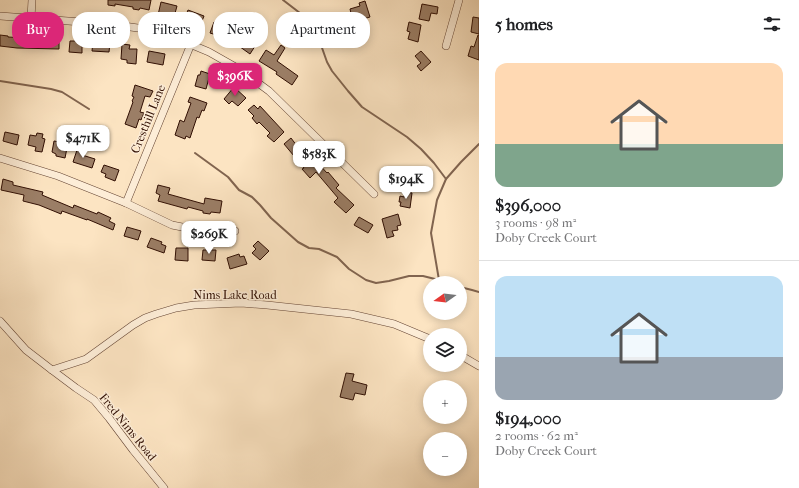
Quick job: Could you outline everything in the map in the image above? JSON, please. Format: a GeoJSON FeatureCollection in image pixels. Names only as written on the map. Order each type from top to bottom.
{"type":"FeatureCollection","features":[{"type":"Feature","properties":{"kind":"street"},"geometry":{"type":"LineString","coordinates":[[31,12],[32,0]]}},
{"type":"Feature","properties":{"kind":"street"},"geometry":{"type":"LineString","coordinates":[[446,46],[459,0]]}},
{"type":"Feature","properties":{"kind":"street"},"geometry":{"type":"LineString","coordinates":[[0,16],[12,17]]}},
{"type":"Feature","properties":{"kind":"street"},"geometry":{"type":"LineString","coordinates":[[64,21],[138,28]]}},
{"type":"Feature","properties":{"kind":"street","name":"Cresthill Lane"},"geometry":{"type":"LineString","coordinates":[[126,203],[189,48]]}},
{"type":"Feature","properties":{"kind":"street"},"geometry":{"type":"LineString","coordinates":[[200,48],[239,69],[269,91],[374,194]]}},
{"type":"Feature","properties":{"kind":"street"},"geometry":{"type":"LineString","coordinates":[[0,158],[58,176],[126,203],[172,225],[203,231],[235,231]]}},
{"type":"Feature","properties":{"kind":"street","name":"Nims Lake Road"},"geometry":{"type":"LineString","coordinates":[[52,370],[86,359],[145,318],[194,304],[267,305],[351,314],[394,324],[423,336]]}},
{"type":"Feature","properties":{"kind":"street"},"geometry":{"type":"LineString","coordinates":[[0,321],[26,350],[52,370]]}},
{"type":"Feature","properties":{"kind":"street"},"geometry":{"type":"LineString","coordinates":[[467,359],[479,366]]}},
{"type":"Feature","properties":{"kind":"street","name":"Fred Nims Road"},"geometry":{"type":"LineString","coordinates":[[52,370],[94,400],[164,488]]}},
{"type":"Feature","properties":{"kind":"building"},"geometry":{"type":"Polygon","coordinates":[[[108,0],[151,0],[149,10],[140,8],[139,10],[133,9],[133,7],[115,4],[115,6],[108,5],[108,0]]]}},
{"type":"Feature","properties":{"kind":"building"},"geometry":{"type":"Polygon","coordinates":[[[365,1],[368,12],[351,12],[350,9],[360,6],[359,3],[365,1]]]}},
{"type":"Feature","properties":{"kind":"building"},"geometry":{"type":"Polygon","coordinates":[[[161,2],[177,6],[175,12],[159,12],[161,2]]]}},
{"type":"Feature","properties":{"kind":"building"},"geometry":{"type":"Polygon","coordinates":[[[422,4],[438,7],[437,14],[431,13],[429,21],[419,19],[422,4]]]}},
{"type":"Feature","properties":{"kind":"building"},"geometry":{"type":"Polygon","coordinates":[[[473,17],[479,18],[479,34],[471,32],[473,17]]]}},
{"type":"Feature","properties":{"kind":"building"},"geometry":{"type":"Polygon","coordinates":[[[409,22],[421,25],[418,42],[408,39],[410,32],[407,31],[409,22]]]}},
{"type":"Feature","properties":{"kind":"building"},"geometry":{"type":"Polygon","coordinates":[[[213,25],[213,34],[210,33],[213,25]]]}},
{"type":"Feature","properties":{"kind":"building"},"geometry":{"type":"Polygon","coordinates":[[[0,35],[12,37],[12,47],[0,46],[0,35]]]}},
{"type":"Feature","properties":{"kind":"building"},"geometry":{"type":"Polygon","coordinates":[[[478,35],[479,60],[468,56],[471,46],[474,47],[478,35]]]}},
{"type":"Feature","properties":{"kind":"building"},"geometry":{"type":"Polygon","coordinates":[[[70,41],[72,41],[72,48],[82,48],[82,53],[69,52],[70,41]]]}},
{"type":"Feature","properties":{"kind":"building"},"geometry":{"type":"Polygon","coordinates":[[[17,48],[59,48],[59,49],[17,48]]]}},
{"type":"Feature","properties":{"kind":"building"},"geometry":{"type":"Polygon","coordinates":[[[92,48],[109,48],[109,52],[92,51],[92,48]]]}},
{"type":"Feature","properties":{"kind":"building"},"geometry":{"type":"Polygon","coordinates":[[[122,48],[137,49],[136,64],[127,63],[127,60],[121,59],[122,48]]]}},
{"type":"Feature","properties":{"kind":"building"},"geometry":{"type":"Polygon","coordinates":[[[242,48],[254,48],[250,54],[242,48]]]}},
{"type":"Feature","properties":{"kind":"building"},"geometry":{"type":"Polygon","coordinates":[[[279,48],[285,48],[277,61],[298,76],[292,85],[276,74],[277,72],[259,61],[266,50],[274,55],[279,48]]]}},
{"type":"Feature","properties":{"kind":"building"},"geometry":{"type":"Polygon","coordinates":[[[149,51],[165,54],[163,65],[147,62],[149,51]]]}},
{"type":"Feature","properties":{"kind":"building"},"geometry":{"type":"Polygon","coordinates":[[[421,51],[431,62],[421,71],[417,66],[421,63],[415,56],[421,51]]]}},
{"type":"Feature","properties":{"kind":"building"},"geometry":{"type":"Polygon","coordinates":[[[201,71],[210,74],[206,89],[195,86],[198,75],[200,75],[201,71]]]}},
{"type":"Feature","properties":{"kind":"building"},"geometry":{"type":"Polygon","coordinates":[[[135,85],[153,91],[150,97],[145,96],[140,112],[144,113],[141,120],[139,119],[136,128],[125,124],[133,102],[134,97],[132,96],[135,85]]]}},
{"type":"Feature","properties":{"kind":"building"},"geometry":{"type":"Polygon","coordinates":[[[234,87],[246,98],[238,106],[232,101],[229,104],[224,99],[234,87]]]}},
{"type":"Feature","properties":{"kind":"building"},"geometry":{"type":"Polygon","coordinates":[[[190,97],[207,103],[199,118],[197,117],[190,138],[186,136],[185,139],[175,135],[180,120],[184,122],[191,103],[188,102],[190,97]]]}},
{"type":"Feature","properties":{"kind":"building"},"geometry":{"type":"Polygon","coordinates":[[[254,105],[258,109],[260,106],[284,132],[274,142],[267,136],[270,133],[259,122],[257,124],[252,118],[254,116],[248,110],[254,105]]]}},
{"type":"Feature","properties":{"kind":"building"},"geometry":{"type":"Polygon","coordinates":[[[5,132],[19,135],[17,145],[3,141],[5,132]]]}},
{"type":"Feature","properties":{"kind":"building"},"geometry":{"type":"Polygon","coordinates":[[[37,133],[43,134],[42,138],[45,139],[42,152],[35,151],[36,147],[28,145],[30,135],[36,136],[37,133]]]}},
{"type":"Feature","properties":{"kind":"building"},"geometry":{"type":"Polygon","coordinates":[[[291,138],[306,158],[309,156],[316,164],[317,162],[327,173],[328,172],[339,185],[336,188],[354,205],[346,213],[334,202],[338,198],[316,172],[310,178],[302,169],[304,168],[284,144],[291,138]]]}},
{"type":"Feature","properties":{"kind":"building"},"geometry":{"type":"Polygon","coordinates":[[[54,141],[60,142],[59,147],[67,148],[65,158],[56,156],[56,154],[52,152],[54,141]]]}},
{"type":"Feature","properties":{"kind":"building"},"geometry":{"type":"Polygon","coordinates":[[[78,147],[84,149],[82,155],[95,159],[92,168],[73,162],[78,147]]]}},
{"type":"Feature","properties":{"kind":"building"},"geometry":{"type":"Polygon","coordinates":[[[104,165],[119,170],[115,181],[105,177],[106,174],[101,172],[104,165]]]}},
{"type":"Feature","properties":{"kind":"building"},"geometry":{"type":"Polygon","coordinates":[[[3,179],[13,182],[13,185],[43,192],[42,195],[73,208],[74,205],[97,214],[98,212],[111,218],[109,221],[115,224],[113,230],[87,219],[62,211],[61,214],[39,205],[23,201],[24,195],[1,190],[3,179]]]}},
{"type":"Feature","properties":{"kind":"building"},"geometry":{"type":"Polygon","coordinates":[[[158,185],[170,188],[168,194],[204,204],[205,198],[222,201],[220,213],[203,213],[203,211],[188,207],[187,209],[158,201],[160,195],[156,193],[158,185]]]}},
{"type":"Feature","properties":{"kind":"building"},"geometry":{"type":"Polygon","coordinates":[[[405,192],[412,193],[410,208],[400,206],[400,196],[404,197],[405,192]]]}},
{"type":"Feature","properties":{"kind":"building"},"geometry":{"type":"Polygon","coordinates":[[[398,214],[401,225],[397,226],[398,230],[392,231],[394,236],[387,238],[382,219],[398,214]]]}},
{"type":"Feature","properties":{"kind":"building"},"geometry":{"type":"Polygon","coordinates":[[[359,217],[373,225],[368,233],[354,225],[359,217]]]}},
{"type":"Feature","properties":{"kind":"building"},"geometry":{"type":"Polygon","coordinates":[[[127,227],[141,231],[138,240],[124,236],[127,227]]]}},
{"type":"Feature","properties":{"kind":"building"},"geometry":{"type":"Polygon","coordinates":[[[151,238],[162,242],[161,244],[166,246],[164,253],[147,247],[151,238]]]}},
{"type":"Feature","properties":{"kind":"building"},"geometry":{"type":"Polygon","coordinates":[[[258,241],[269,251],[260,260],[252,253],[256,249],[253,246],[258,241]]]}},
{"type":"Feature","properties":{"kind":"building"},"geometry":{"type":"Polygon","coordinates":[[[176,248],[188,248],[188,261],[175,260],[176,248]]]}},
{"type":"Feature","properties":{"kind":"building"},"geometry":{"type":"Polygon","coordinates":[[[203,250],[216,250],[215,261],[202,260],[203,250]]]}},
{"type":"Feature","properties":{"kind":"building"},"geometry":{"type":"Polygon","coordinates":[[[239,254],[240,257],[244,256],[247,264],[230,269],[227,258],[239,254]]]}},
{"type":"Feature","properties":{"kind":"building"},"geometry":{"type":"Polygon","coordinates":[[[346,373],[354,374],[352,381],[367,385],[365,395],[355,393],[353,400],[340,397],[346,373]]]}},
{"type":"Feature","properties":{"kind":"waterway"},"geometry":{"type":"LineString","coordinates":[[283,0],[309,20],[315,28],[327,62],[332,71],[362,107],[407,137],[421,149],[446,179]]}},
{"type":"Feature","properties":{"kind":"waterway"},"geometry":{"type":"LineString","coordinates":[[0,81],[62,92],[89,109]]}},
{"type":"Feature","properties":{"kind":"waterway"},"geometry":{"type":"LineString","coordinates":[[438,276],[431,233],[437,200],[446,179],[479,144]]}},
{"type":"Feature","properties":{"kind":"waterway"},"geometry":{"type":"LineString","coordinates":[[195,153],[228,177],[239,190],[252,197],[271,218],[298,242],[309,248],[319,249],[337,257],[349,269],[366,280],[376,283],[409,276],[423,276]]}},
{"type":"Feature","properties":{"kind":"waterway"},"geometry":{"type":"LineString","coordinates":[[467,289],[479,292]]}}]}
